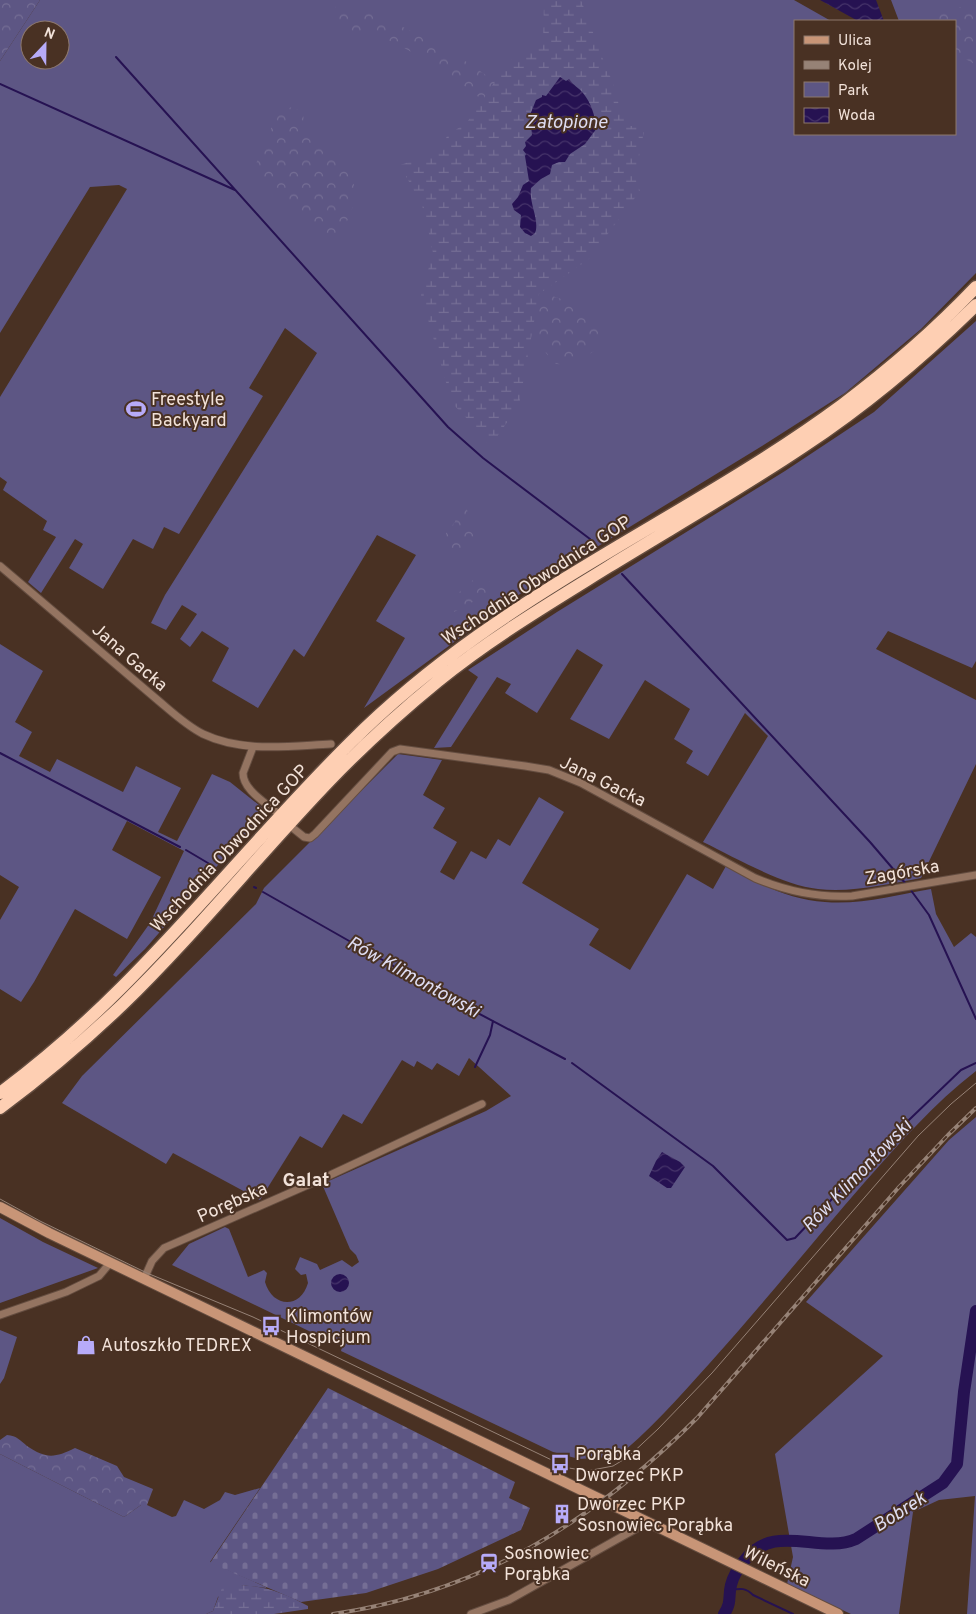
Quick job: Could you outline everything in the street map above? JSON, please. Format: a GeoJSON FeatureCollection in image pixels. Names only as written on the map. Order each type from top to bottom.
{"type":"FeatureCollection","features":[{"type":"Feature","properties":{"kind":"highway","name":"Wschodnia Obwodnica GOP"},"geometry":{"type":"LineString","coordinates":[[0,1093],[95,1014],[291,804],[351,742],[401,696],[450,656],[500,621],[595,560],[735,476],[842,405],[924,338],[976,287]]}},
{"type":"Feature","properties":{"kind":"highway","name":"Wschodnia Obwodnica GOP"},"geometry":{"type":"LineString","coordinates":[[0,1108],[56,1064],[122,1004],[179,945],[330,780],[393,719],[435,684],[482,648],[534,613],[812,441],[900,375],[976,304]]}},
{"type":"Feature","properties":{"kind":"street","name":"Jana Gacka"},"geometry":{"type":"LineString","coordinates":[[0,566],[185,723],[203,734],[252,747],[331,744]]}},
{"type":"Feature","properties":{"kind":"street"},"geometry":{"type":"LineString","coordinates":[[252,747],[243,777],[253,792],[275,811]]}},
{"type":"Feature","properties":{"kind":"street","name":"Jana Gacka"},"geometry":{"type":"LineString","coordinates":[[294,829],[304,837],[310,838],[392,752],[407,750],[549,770],[582,784],[755,878],[786,889],[813,895],[833,896]]}},
{"type":"Feature","properties":{"kind":"street","name":"Zagórska"},"geometry":{"type":"LineString","coordinates":[[833,896],[852,896],[976,875]]}},
{"type":"Feature","properties":{"kind":"street","name":"Porębska"},"geometry":{"type":"LineString","coordinates":[[144,1279],[152,1261],[164,1248],[326,1177],[482,1104]]}},
{"type":"Feature","properties":{"kind":"street","name":"Wileńska"},"geometry":{"type":"LineString","coordinates":[[0,1206],[110,1263],[838,1614]]}},
{"type":"Feature","properties":{"kind":"street"},"geometry":{"type":"LineString","coordinates":[[0,1315],[66,1292],[99,1276],[110,1263]]}},
{"type":"Feature","properties":{"kind":"street"},"geometry":{"type":"LineString","coordinates":[[471,1614],[509,1600],[648,1522]]}},
{"type":"Feature","properties":{"kind":"green space"},"geometry":{"type":"Polygon","coordinates":[[[0,0],[40,0],[27,20],[20,20],[20,30],[0,61],[0,0]]]}},
{"type":"Feature","properties":{"kind":"green space"},"geometry":{"type":"Polygon","coordinates":[[[40,0],[794,0],[829,20],[794,20],[794,135],[956,135],[956,20],[899,20],[891,0],[976,0],[976,273],[921,329],[845,393],[520,594],[364,708],[405,638],[376,621],[416,555],[377,535],[304,657],[294,649],[258,708],[212,681],[229,648],[202,631],[190,647],[180,639],[197,614],[182,605],[166,630],[151,623],[165,595],[317,353],[285,328],[249,388],[263,396],[179,534],[164,527],[153,549],[133,539],[103,589],[69,568],[83,544],[75,539],[41,593],[28,582],[56,537],[43,530],[47,521],[3,490],[7,482],[0,477],[0,397],[127,189],[119,185],[90,187],[0,333],[0,61],[20,30],[20,70],[70,70],[70,20],[27,20],[40,0]]]}},
{"type":"Feature","properties":{"kind":"green space"},"geometry":{"type":"Polygon","coordinates":[[[544,0],[581,0],[615,88],[621,115],[630,126],[645,126],[635,177],[640,191],[589,259],[539,294],[519,405],[490,447],[474,426],[452,403],[421,295],[433,253],[424,210],[400,165],[440,152],[447,136],[467,122],[475,112],[508,61],[543,47],[544,0]]]}},
{"type":"Feature","properties":{"kind":"green space"},"geometry":{"type":"Polygon","coordinates":[[[336,6],[363,11],[414,33],[476,68],[508,95],[486,103],[449,76],[401,46],[385,39],[345,28],[334,16],[336,6]]]}},
{"type":"Feature","properties":{"kind":"green space"},"geometry":{"type":"Polygon","coordinates":[[[962,7],[976,9],[976,65],[956,54],[956,20],[929,20],[935,12],[962,7]]]}},
{"type":"Feature","properties":{"kind":"green space"},"geometry":{"type":"Polygon","coordinates":[[[292,107],[303,112],[304,123],[312,143],[340,155],[347,160],[350,166],[354,181],[354,200],[346,223],[333,235],[313,231],[284,198],[262,183],[255,166],[278,112],[292,107]]]}},
{"type":"Feature","properties":{"kind":"green space"},"geometry":{"type":"Polygon","coordinates":[[[548,295],[582,309],[589,313],[599,324],[602,337],[594,351],[572,365],[556,364],[540,343],[537,328],[539,302],[548,295]]]}},
{"type":"Feature","properties":{"kind":"green space"},"geometry":{"type":"Polygon","coordinates":[[[976,321],[976,661],[972,668],[888,631],[876,649],[976,700],[976,764],[921,878],[856,889],[818,889],[774,877],[703,842],[768,736],[745,713],[708,776],[686,763],[693,751],[674,739],[690,709],[645,680],[609,739],[570,719],[603,665],[577,649],[537,713],[505,693],[511,684],[497,677],[451,747],[434,748],[478,677],[468,670],[557,612],[785,471],[874,412],[976,321]]]}},
{"type":"Feature","properties":{"kind":"green space"},"geometry":{"type":"Polygon","coordinates":[[[457,505],[463,505],[469,512],[475,536],[462,553],[455,555],[447,546],[446,533],[455,522],[457,505]]]}},
{"type":"Feature","properties":{"kind":"green space"},"geometry":{"type":"Polygon","coordinates":[[[481,578],[490,582],[490,589],[480,598],[454,612],[456,598],[465,583],[481,578]]]}},
{"type":"Feature","properties":{"kind":"green space"},"geometry":{"type":"Polygon","coordinates":[[[0,644],[43,671],[15,722],[32,732],[19,756],[50,772],[57,759],[123,792],[136,766],[181,788],[158,832],[177,841],[212,774],[230,782],[269,813],[231,850],[145,949],[116,977],[113,975],[150,923],[184,851],[127,821],[112,850],[161,877],[127,939],[75,909],[21,1002],[0,989],[0,920],[19,887],[0,875],[0,644]]]}},
{"type":"Feature","properties":{"kind":"green space"},"geometry":{"type":"Polygon","coordinates":[[[398,754],[442,760],[423,795],[445,808],[433,828],[457,842],[440,872],[454,880],[471,851],[486,859],[498,839],[510,846],[539,797],[564,812],[522,883],[599,929],[589,945],[630,970],[687,874],[713,889],[726,866],[774,890],[812,901],[838,903],[865,901],[931,889],[936,914],[954,947],[971,933],[976,937],[976,1071],[931,1110],[864,1183],[709,1364],[651,1426],[613,1460],[609,1457],[579,1459],[553,1452],[341,1351],[342,1347],[172,1265],[189,1244],[225,1227],[229,1229],[248,1277],[264,1270],[267,1273],[265,1282],[269,1290],[274,1296],[286,1302],[299,1298],[308,1283],[306,1274],[301,1275],[295,1269],[300,1257],[317,1264],[320,1270],[342,1260],[352,1267],[359,1262],[356,1255],[350,1249],[322,1184],[486,1111],[511,1096],[469,1058],[459,1076],[437,1063],[432,1070],[417,1061],[414,1067],[402,1060],[362,1124],[343,1114],[322,1148],[300,1136],[260,1200],[173,1153],[166,1164],[62,1103],[82,1076],[256,904],[264,888],[398,754]]]}},
{"type":"Feature","properties":{"kind":"green space"},"geometry":{"type":"Polygon","coordinates":[[[976,1117],[976,1614],[967,1614],[975,1496],[939,1500],[913,1512],[899,1614],[851,1614],[787,1584],[793,1557],[775,1454],[883,1356],[806,1302],[949,1140],[976,1117]]]}},
{"type":"Feature","properties":{"kind":"green space"},"geometry":{"type":"Polygon","coordinates":[[[0,1218],[43,1242],[98,1268],[0,1303],[0,1218]]]}},
{"type":"Feature","properties":{"kind":"green space"},"geometry":{"type":"Polygon","coordinates":[[[0,1330],[17,1337],[4,1378],[0,1384],[0,1330]]]}},
{"type":"Feature","properties":{"kind":"green space"},"geometry":{"type":"Polygon","coordinates":[[[328,1388],[515,1482],[509,1498],[530,1508],[521,1530],[438,1569],[366,1593],[301,1602],[210,1563],[328,1388]]]}},
{"type":"Feature","properties":{"kind":"green space"},"geometry":{"type":"Polygon","coordinates":[[[7,1435],[16,1437],[27,1446],[45,1455],[62,1454],[75,1448],[117,1466],[124,1477],[153,1489],[147,1505],[141,1505],[124,1517],[0,1454],[0,1440],[7,1435]]]}},
{"type":"Feature","properties":{"kind":"green space"},"geometry":{"type":"Polygon","coordinates":[[[0,1454],[124,1517],[141,1505],[147,1505],[172,1517],[176,1516],[184,1500],[204,1509],[220,1500],[225,1492],[235,1495],[260,1488],[210,1562],[268,1588],[239,1585],[218,1597],[213,1611],[206,1614],[0,1614],[0,1454]]]}},
{"type":"Feature","properties":{"kind":"green space"},"geometry":{"type":"Polygon","coordinates":[[[231,1585],[252,1586],[271,1590],[299,1601],[308,1606],[308,1609],[274,1614],[206,1614],[213,1611],[222,1588],[231,1585]]]}},
{"type":"Feature","properties":{"kind":"water"},"geometry":{"type":"Polygon","coordinates":[[[820,0],[876,0],[884,20],[856,20],[820,0]]]}},
{"type":"Feature","properties":{"kind":"water","name":"Zatopione"},"geometry":{"type":"Polygon","coordinates":[[[560,77],[566,81],[569,79],[589,101],[597,128],[585,144],[570,154],[565,162],[552,165],[550,174],[531,188],[536,230],[531,236],[520,227],[521,215],[514,210],[512,204],[518,197],[523,185],[529,181],[526,154],[523,150],[526,146],[525,142],[532,135],[531,126],[536,121],[530,115],[536,100],[542,97],[542,95],[546,96],[560,77]]]}},
{"type":"Feature","properties":{"kind":"water"},"geometry":{"type":"Polygon","coordinates":[[[662,1152],[685,1167],[671,1188],[667,1188],[649,1176],[662,1152]]]}},
{"type":"Feature","properties":{"kind":"water"},"geometry":{"type":"Polygon","coordinates":[[[336,1274],[344,1274],[349,1279],[347,1290],[336,1292],[331,1287],[331,1279],[336,1274]]]}},
{"type":"Feature","properties":{"kind":"waterway"},"geometry":{"type":"LineString","coordinates":[[116,57],[448,427],[483,458],[590,539]]}},
{"type":"Feature","properties":{"kind":"waterway"},"geometry":{"type":"LineString","coordinates":[[0,84],[235,190]]}},
{"type":"Feature","properties":{"kind":"waterway"},"geometry":{"type":"LineString","coordinates":[[622,574],[870,842],[906,884]]}},
{"type":"Feature","properties":{"kind":"waterway","name":"Rów Klimontowski"},"geometry":{"type":"LineString","coordinates":[[0,753],[180,847]]}},
{"type":"Feature","properties":{"kind":"waterway","name":"Rów Klimontowski"},"geometry":{"type":"LineString","coordinates":[[186,850],[213,866]]}},
{"type":"Feature","properties":{"kind":"waterway"},"geometry":{"type":"LineString","coordinates":[[910,889],[929,915],[976,1019]]}},
{"type":"Feature","properties":{"kind":"waterway","name":"Rów Klimontowski"},"geometry":{"type":"LineString","coordinates":[[263,892],[453,1000],[565,1059]]}},
{"type":"Feature","properties":{"kind":"waterway"},"geometry":{"type":"LineString","coordinates":[[475,1067],[490,1035],[493,1021]]}},
{"type":"Feature","properties":{"kind":"waterway","name":"Rów Klimontowski"},"geometry":{"type":"LineString","coordinates":[[572,1063],[713,1166],[787,1240],[795,1238],[886,1142],[961,1070],[976,1063]]}},
{"type":"Feature","properties":{"kind":"waterway","name":"Bobrek"},"geometry":{"type":"LineString","coordinates":[[724,1614],[729,1603],[731,1585],[735,1575],[744,1561],[756,1549],[769,1543],[783,1541],[827,1544],[842,1543],[856,1539],[943,1483],[957,1464],[964,1392],[976,1311]]}},
{"type":"Feature","properties":{"kind":"waterway"},"geometry":{"type":"LineString","coordinates":[[731,1590],[746,1590],[793,1614]]}},
{"type":"Feature","properties":{"kind":"tram line"},"geometry":{"type":"LineString","coordinates":[[0,1199],[40,1221],[147,1273],[253,1317],[560,1464],[569,1468],[587,1471],[613,1466],[628,1457],[658,1429],[712,1373],[918,1136],[976,1083]]}},
{"type":"Feature","properties":{"kind":"railway"},"geometry":{"type":"LineString","coordinates":[[333,1614],[387,1604],[438,1589],[486,1570],[532,1547],[575,1520],[617,1489],[658,1455],[697,1418],[899,1187],[976,1108]]}},
{"type":"Feature","properties":{"kind":"place","name":"Freestyle Backyard"},"geometry":{"type":"Point","coordinates":[136,409]}},
{"type":"Feature","properties":{"kind":"place","name":"Klimontów Hospicjum"},"geometry":{"type":"Point","coordinates":[271,1326]}},
{"type":"Feature","properties":{"kind":"place","name":"Autoszkło TEDREX"},"geometry":{"type":"Point","coordinates":[86,1345]}},
{"type":"Feature","properties":{"kind":"place","name":"Porąbka Dworzec PKP"},"geometry":{"type":"Point","coordinates":[560,1464]}},
{"type":"Feature","properties":{"kind":"place","name":"Dworzec PKP Sosnowiec Porąbka"},"geometry":{"type":"Point","coordinates":[562,1514]}},
{"type":"Feature","properties":{"kind":"place","name":"Sosnowiec Porąbka"},"geometry":{"type":"Point","coordinates":[489,1563]}},
{"type":"Feature","properties":{"kind":"district","name":"Galat"},"geometry":{"type":"Point","coordinates":[306,1179]}}]}
